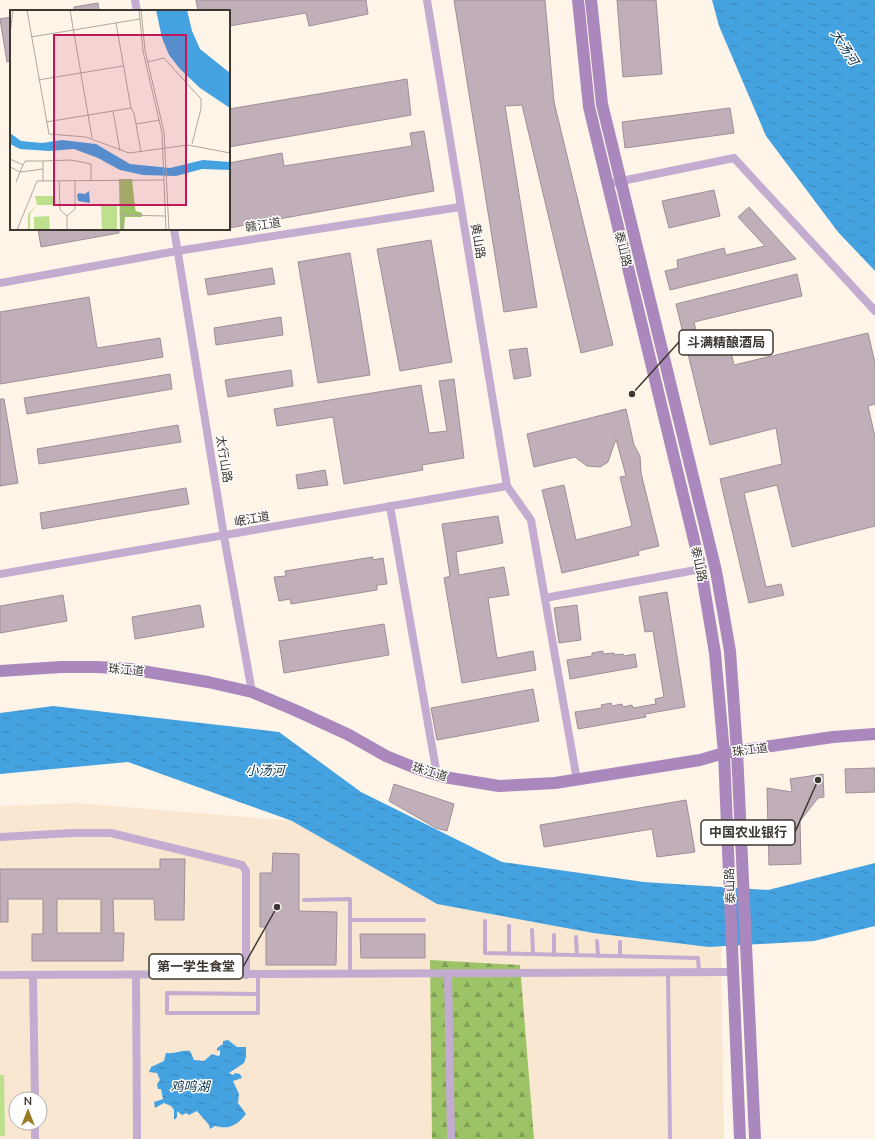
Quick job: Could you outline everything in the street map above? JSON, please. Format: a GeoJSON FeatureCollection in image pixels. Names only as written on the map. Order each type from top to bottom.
{"type":"FeatureCollection","features":[{"type":"Feature","properties":{"kind":"street"},"geometry":{"type":"LineString","coordinates":[[135,0],[137,10]]}},
{"type":"Feature","properties":{"kind":"street","name":"黄山路"},"geometry":{"type":"LineString","coordinates":[[427,0],[460,207],[508,486]]}},
{"type":"Feature","properties":{"kind":"street","name":"泰山路"},"geometry":{"type":"LineString","coordinates":[[578,0],[589,107],[701,569],[715,653],[724,753],[740,1139]]}},
{"type":"Feature","properties":{"kind":"street"},"geometry":{"type":"LineString","coordinates":[[591,0],[602,104],[716,571],[730,651],[737,752],[755,1139]]}},
{"type":"Feature","properties":{"kind":"street"},"geometry":{"type":"LineString","coordinates":[[607,184],[734,158],[875,310]]}},
{"type":"Feature","properties":{"kind":"street","name":"赣江道"},"geometry":{"type":"LineString","coordinates":[[0,283],[177,251],[460,207]]}},
{"type":"Feature","properties":{"kind":"street","name":"太行山路"},"geometry":{"type":"LineString","coordinates":[[174,230],[224,536],[252,692]]}},
{"type":"Feature","properties":{"kind":"street"},"geometry":{"type":"LineString","coordinates":[[508,486],[530,520],[577,780]]}},
{"type":"Feature","properties":{"kind":"street","name":"岷江道"},"geometry":{"type":"LineString","coordinates":[[0,574],[508,486]]}},
{"type":"Feature","properties":{"kind":"street"},"geometry":{"type":"LineString","coordinates":[[390,506],[437,775]]}},
{"type":"Feature","properties":{"kind":"street"},"geometry":{"type":"LineString","coordinates":[[545,598],[701,569]]}},
{"type":"Feature","properties":{"kind":"street","name":"珠江道"},"geometry":{"type":"LineString","coordinates":[[0,671],[61,667],[130,669],[195,680],[252,692],[325,723],[386,756],[437,775],[471,783],[499,786],[527,786],[577,780],[700,760],[724,753],[875,734]]}},
{"type":"Feature","properties":{"kind":"street"},"geometry":{"type":"LineString","coordinates":[[0,837],[72,832],[111,833],[242,865],[246,871],[246,975]]}},
{"type":"Feature","properties":{"kind":"street"},"geometry":{"type":"LineString","coordinates":[[0,975],[448,975],[734,972]]}},
{"type":"Feature","properties":{"kind":"street"},"geometry":{"type":"LineString","coordinates":[[448,975],[451,1139]]}},
{"type":"Feature","properties":{"kind":"street"},"geometry":{"type":"LineString","coordinates":[[33,976],[34,1091]]}},
{"type":"Feature","properties":{"kind":"street"},"geometry":{"type":"LineString","coordinates":[[136,976],[137,1139]]}},
{"type":"Feature","properties":{"kind":"lane"},"geometry":{"type":"LineString","coordinates":[[304,900],[350,899],[350,974]]}},
{"type":"Feature","properties":{"kind":"lane"},"geometry":{"type":"LineString","coordinates":[[350,920],[424,920]]}},
{"type":"Feature","properties":{"kind":"lane"},"geometry":{"type":"LineString","coordinates":[[485,921],[485,953],[698,958],[699,972]]}},
{"type":"Feature","properties":{"kind":"lane"},"geometry":{"type":"LineString","coordinates":[[509,926],[509,954]]}},
{"type":"Feature","properties":{"kind":"lane"},"geometry":{"type":"LineString","coordinates":[[532,930],[533,954]]}},
{"type":"Feature","properties":{"kind":"lane"},"geometry":{"type":"LineString","coordinates":[[554,935],[554,955]]}},
{"type":"Feature","properties":{"kind":"lane"},"geometry":{"type":"LineString","coordinates":[[576,937],[577,955]]}},
{"type":"Feature","properties":{"kind":"lane"},"geometry":{"type":"LineString","coordinates":[[597,941],[598,956]]}},
{"type":"Feature","properties":{"kind":"lane"},"geometry":{"type":"LineString","coordinates":[[620,942],[620,956]]}},
{"type":"Feature","properties":{"kind":"lane"},"geometry":{"type":"LineString","coordinates":[[668,972],[670,1139]]}},
{"type":"Feature","properties":{"kind":"lane"},"geometry":{"type":"LineString","coordinates":[[258,975],[258,994],[258,1013],[167,1013],[167,993],[258,994]]}},
{"type":"Feature","properties":{"kind":"shaded area"},"geometry":{"type":"Polygon","coordinates":[[[77,803],[294,821],[721,941],[724,1139],[0,1139],[0,806],[77,803]]]}},
{"type":"Feature","properties":{"kind":"green space"},"geometry":{"type":"Polygon","coordinates":[[[430,960],[520,965],[534,1139],[432,1139],[430,960]]]}},
{"type":"Feature","properties":{"kind":"green space"},"geometry":{"type":"Polygon","coordinates":[[[0,1075],[4,1075],[5,1136],[0,1136],[0,1075]]]}},
{"type":"Feature","properties":{"kind":"water","name":"大汤河"},"geometry":{"type":"Polygon","coordinates":[[[712,0],[875,0],[875,271],[838,232],[766,136],[719,26],[712,0]]]}},
{"type":"Feature","properties":{"kind":"water","name":"小汤河"},"geometry":{"type":"Polygon","coordinates":[[[53,706],[279,732],[361,792],[502,862],[644,882],[768,890],[875,863],[875,926],[814,941],[709,947],[593,933],[437,904],[292,821],[128,762],[0,774],[0,713],[53,706]]]}},
{"type":"Feature","properties":{"kind":"water","name":"鸡鸣湖"},"geometry":{"type":"Polygon","coordinates":[[[228,1040],[237,1047],[246,1047],[246,1057],[244,1063],[229,1073],[233,1075],[235,1073],[240,1074],[242,1078],[233,1081],[239,1094],[238,1103],[246,1114],[236,1124],[229,1127],[215,1126],[210,1129],[209,1125],[197,1111],[189,1115],[186,1113],[182,1115],[177,1111],[177,1117],[174,1120],[174,1110],[171,1106],[164,1103],[155,1108],[154,1102],[163,1099],[161,1089],[158,1089],[157,1084],[160,1080],[157,1073],[149,1072],[151,1067],[164,1061],[166,1053],[190,1051],[194,1060],[204,1061],[212,1054],[218,1056],[220,1055],[220,1050],[217,1051],[217,1048],[223,1044],[223,1041],[228,1040]]]}},
{"type":"Feature","properties":{"kind":"building"},"geometry":{"type":"Polygon","coordinates":[[[196,0],[366,0],[368,14],[309,26],[306,13],[230,26],[230,10],[198,10],[196,0]]]}},
{"type":"Feature","properties":{"kind":"building"},"geometry":{"type":"Polygon","coordinates":[[[454,0],[545,0],[554,102],[613,345],[581,353],[522,105],[505,106],[537,307],[504,312],[454,0]]]}},
{"type":"Feature","properties":{"kind":"building"},"geometry":{"type":"Polygon","coordinates":[[[617,0],[656,0],[662,74],[623,77],[617,0]]]}},
{"type":"Feature","properties":{"kind":"building"},"geometry":{"type":"Polygon","coordinates":[[[98,3],[99,10],[74,10],[74,7],[98,3]]]}},
{"type":"Feature","properties":{"kind":"building"},"geometry":{"type":"Polygon","coordinates":[[[10,17],[10,61],[7,62],[0,19],[10,17]]]}},
{"type":"Feature","properties":{"kind":"building"},"geometry":{"type":"Polygon","coordinates":[[[407,79],[411,115],[230,147],[230,109],[407,79]]]}},
{"type":"Feature","properties":{"kind":"building"},"geometry":{"type":"Polygon","coordinates":[[[730,108],[734,133],[625,148],[622,122],[730,108]]]}},
{"type":"Feature","properties":{"kind":"building"},"geometry":{"type":"Polygon","coordinates":[[[424,131],[434,191],[230,228],[230,163],[282,153],[284,166],[412,146],[410,133],[424,131]]]}},
{"type":"Feature","properties":{"kind":"building"},"geometry":{"type":"Polygon","coordinates":[[[714,190],[720,216],[669,228],[662,201],[714,190]]]}},
{"type":"Feature","properties":{"kind":"building"},"geometry":{"type":"Polygon","coordinates":[[[749,207],[796,259],[670,290],[665,271],[678,268],[677,260],[724,248],[726,255],[765,246],[738,217],[749,207]]]}},
{"type":"Feature","properties":{"kind":"building"},"geometry":{"type":"Polygon","coordinates":[[[38,230],[119,230],[119,233],[41,247],[38,230]]]}},
{"type":"Feature","properties":{"kind":"building"},"geometry":{"type":"Polygon","coordinates":[[[431,240],[452,362],[400,371],[377,249],[431,240]]]}},
{"type":"Feature","properties":{"kind":"building"},"geometry":{"type":"Polygon","coordinates":[[[350,253],[370,375],[318,383],[298,262],[350,253]]]}},
{"type":"Feature","properties":{"kind":"building"},"geometry":{"type":"Polygon","coordinates":[[[272,268],[275,284],[208,295],[205,279],[272,268]]]}},
{"type":"Feature","properties":{"kind":"building"},"geometry":{"type":"Polygon","coordinates":[[[797,274],[802,296],[694,322],[700,347],[728,339],[734,365],[868,333],[875,363],[875,404],[868,406],[875,437],[875,526],[792,547],[777,485],[744,493],[766,587],[781,584],[784,595],[749,603],[720,479],[782,464],[776,428],[710,445],[676,304],[797,274]]]}},
{"type":"Feature","properties":{"kind":"building"},"geometry":{"type":"Polygon","coordinates":[[[89,297],[97,348],[160,338],[163,357],[0,384],[0,312],[89,297]]]}},
{"type":"Feature","properties":{"kind":"building"},"geometry":{"type":"Polygon","coordinates":[[[281,317],[283,335],[216,345],[214,328],[281,317]]]}},
{"type":"Feature","properties":{"kind":"building"},"geometry":{"type":"Polygon","coordinates":[[[527,348],[531,376],[514,379],[509,350],[527,348]]]}},
{"type":"Feature","properties":{"kind":"building"},"geometry":{"type":"Polygon","coordinates":[[[291,370],[293,386],[228,397],[225,380],[291,370]]]}},
{"type":"Feature","properties":{"kind":"building"},"geometry":{"type":"Polygon","coordinates":[[[170,374],[172,389],[27,414],[24,398],[170,374]]]}},
{"type":"Feature","properties":{"kind":"building"},"geometry":{"type":"Polygon","coordinates":[[[454,379],[464,458],[422,465],[423,470],[344,484],[333,417],[277,426],[274,409],[421,385],[429,433],[447,431],[439,381],[454,379]]]}},
{"type":"Feature","properties":{"kind":"building"},"geometry":{"type":"Polygon","coordinates":[[[0,399],[4,399],[18,483],[0,486],[0,399]]]}},
{"type":"Feature","properties":{"kind":"building"},"geometry":{"type":"Polygon","coordinates":[[[626,409],[634,445],[640,456],[641,473],[659,546],[638,551],[639,555],[562,573],[542,490],[564,485],[576,540],[632,526],[620,477],[626,476],[616,439],[608,462],[600,467],[587,466],[575,457],[534,467],[527,434],[626,409]]]}},
{"type":"Feature","properties":{"kind":"building"},"geometry":{"type":"Polygon","coordinates":[[[178,425],[181,442],[39,464],[37,449],[178,425]]]}},
{"type":"Feature","properties":{"kind":"building"},"geometry":{"type":"Polygon","coordinates":[[[325,470],[328,485],[298,489],[296,475],[325,470]]]}},
{"type":"Feature","properties":{"kind":"building"},"geometry":{"type":"Polygon","coordinates":[[[186,488],[189,504],[42,529],[40,513],[186,488]]]}},
{"type":"Feature","properties":{"kind":"building"},"geometry":{"type":"Polygon","coordinates":[[[498,516],[503,543],[456,552],[459,575],[504,567],[509,595],[488,598],[497,658],[533,651],[536,670],[462,683],[444,578],[450,576],[442,524],[498,516]]]}},
{"type":"Feature","properties":{"kind":"building"},"geometry":{"type":"Polygon","coordinates":[[[373,557],[373,560],[383,558],[387,584],[377,585],[377,590],[291,604],[290,599],[279,601],[274,577],[286,576],[285,571],[373,557]]]}},
{"type":"Feature","properties":{"kind":"building"},"geometry":{"type":"Polygon","coordinates":[[[667,592],[685,707],[645,714],[646,717],[578,729],[575,712],[602,708],[601,705],[611,703],[612,706],[622,704],[623,707],[632,705],[633,708],[656,704],[655,699],[664,697],[653,631],[645,632],[639,597],[667,592]]]}},
{"type":"Feature","properties":{"kind":"building"},"geometry":{"type":"Polygon","coordinates":[[[63,595],[67,621],[0,633],[0,606],[63,595]]]}},
{"type":"Feature","properties":{"kind":"building"},"geometry":{"type":"Polygon","coordinates":[[[200,605],[204,627],[135,639],[132,617],[200,605]]]}},
{"type":"Feature","properties":{"kind":"building"},"geometry":{"type":"Polygon","coordinates":[[[577,605],[581,640],[559,643],[554,608],[577,605]]]}},
{"type":"Feature","properties":{"kind":"building"},"geometry":{"type":"Polygon","coordinates":[[[384,624],[389,655],[284,673],[279,641],[384,624]]]}},
{"type":"Feature","properties":{"kind":"building"},"geometry":{"type":"Polygon","coordinates":[[[603,651],[603,654],[614,653],[614,655],[623,654],[624,656],[635,654],[637,667],[570,679],[567,660],[592,656],[592,653],[603,651]]]}},
{"type":"Feature","properties":{"kind":"building"},"geometry":{"type":"Polygon","coordinates":[[[533,689],[539,721],[437,740],[431,708],[533,689]]]}},
{"type":"Feature","properties":{"kind":"building"},"geometry":{"type":"Polygon","coordinates":[[[875,768],[875,792],[846,793],[845,769],[875,768]]]}},
{"type":"Feature","properties":{"kind":"building"},"geometry":{"type":"Polygon","coordinates":[[[823,774],[824,797],[818,798],[800,821],[801,864],[769,865],[767,788],[792,792],[790,779],[823,774]]]}},
{"type":"Feature","properties":{"kind":"building"},"geometry":{"type":"Polygon","coordinates":[[[394,784],[454,804],[447,831],[436,828],[389,801],[394,784]]]}},
{"type":"Feature","properties":{"kind":"building"},"geometry":{"type":"Polygon","coordinates":[[[686,800],[695,852],[657,857],[652,829],[544,847],[540,825],[686,800]]]}},
{"type":"Feature","properties":{"kind":"building"},"geometry":{"type":"Polygon","coordinates":[[[273,853],[299,854],[299,911],[337,912],[336,965],[266,965],[266,927],[260,927],[260,873],[272,873],[273,853]]]}},
{"type":"Feature","properties":{"kind":"building"},"geometry":{"type":"Polygon","coordinates":[[[160,859],[185,859],[184,920],[155,920],[154,899],[113,899],[114,933],[124,933],[123,961],[32,961],[32,934],[43,934],[43,899],[8,899],[8,922],[0,922],[0,869],[160,869],[160,859]],[[57,899],[57,933],[101,933],[101,899],[57,899]]]}},
{"type":"Feature","properties":{"kind":"building"},"geometry":{"type":"Polygon","coordinates":[[[360,934],[425,934],[425,958],[361,958],[360,934]]]}},
{"type":"Feature","properties":{"kind":"place","name":"斗满精酿酒局"},"geometry":{"type":"Point","coordinates":[632,394]}},
{"type":"Feature","properties":{"kind":"place","name":"中国农业银行"},"geometry":{"type":"Point","coordinates":[818,780]}},
{"type":"Feature","properties":{"kind":"place","name":"第一学生食堂"},"geometry":{"type":"Point","coordinates":[277,907]}}]}
